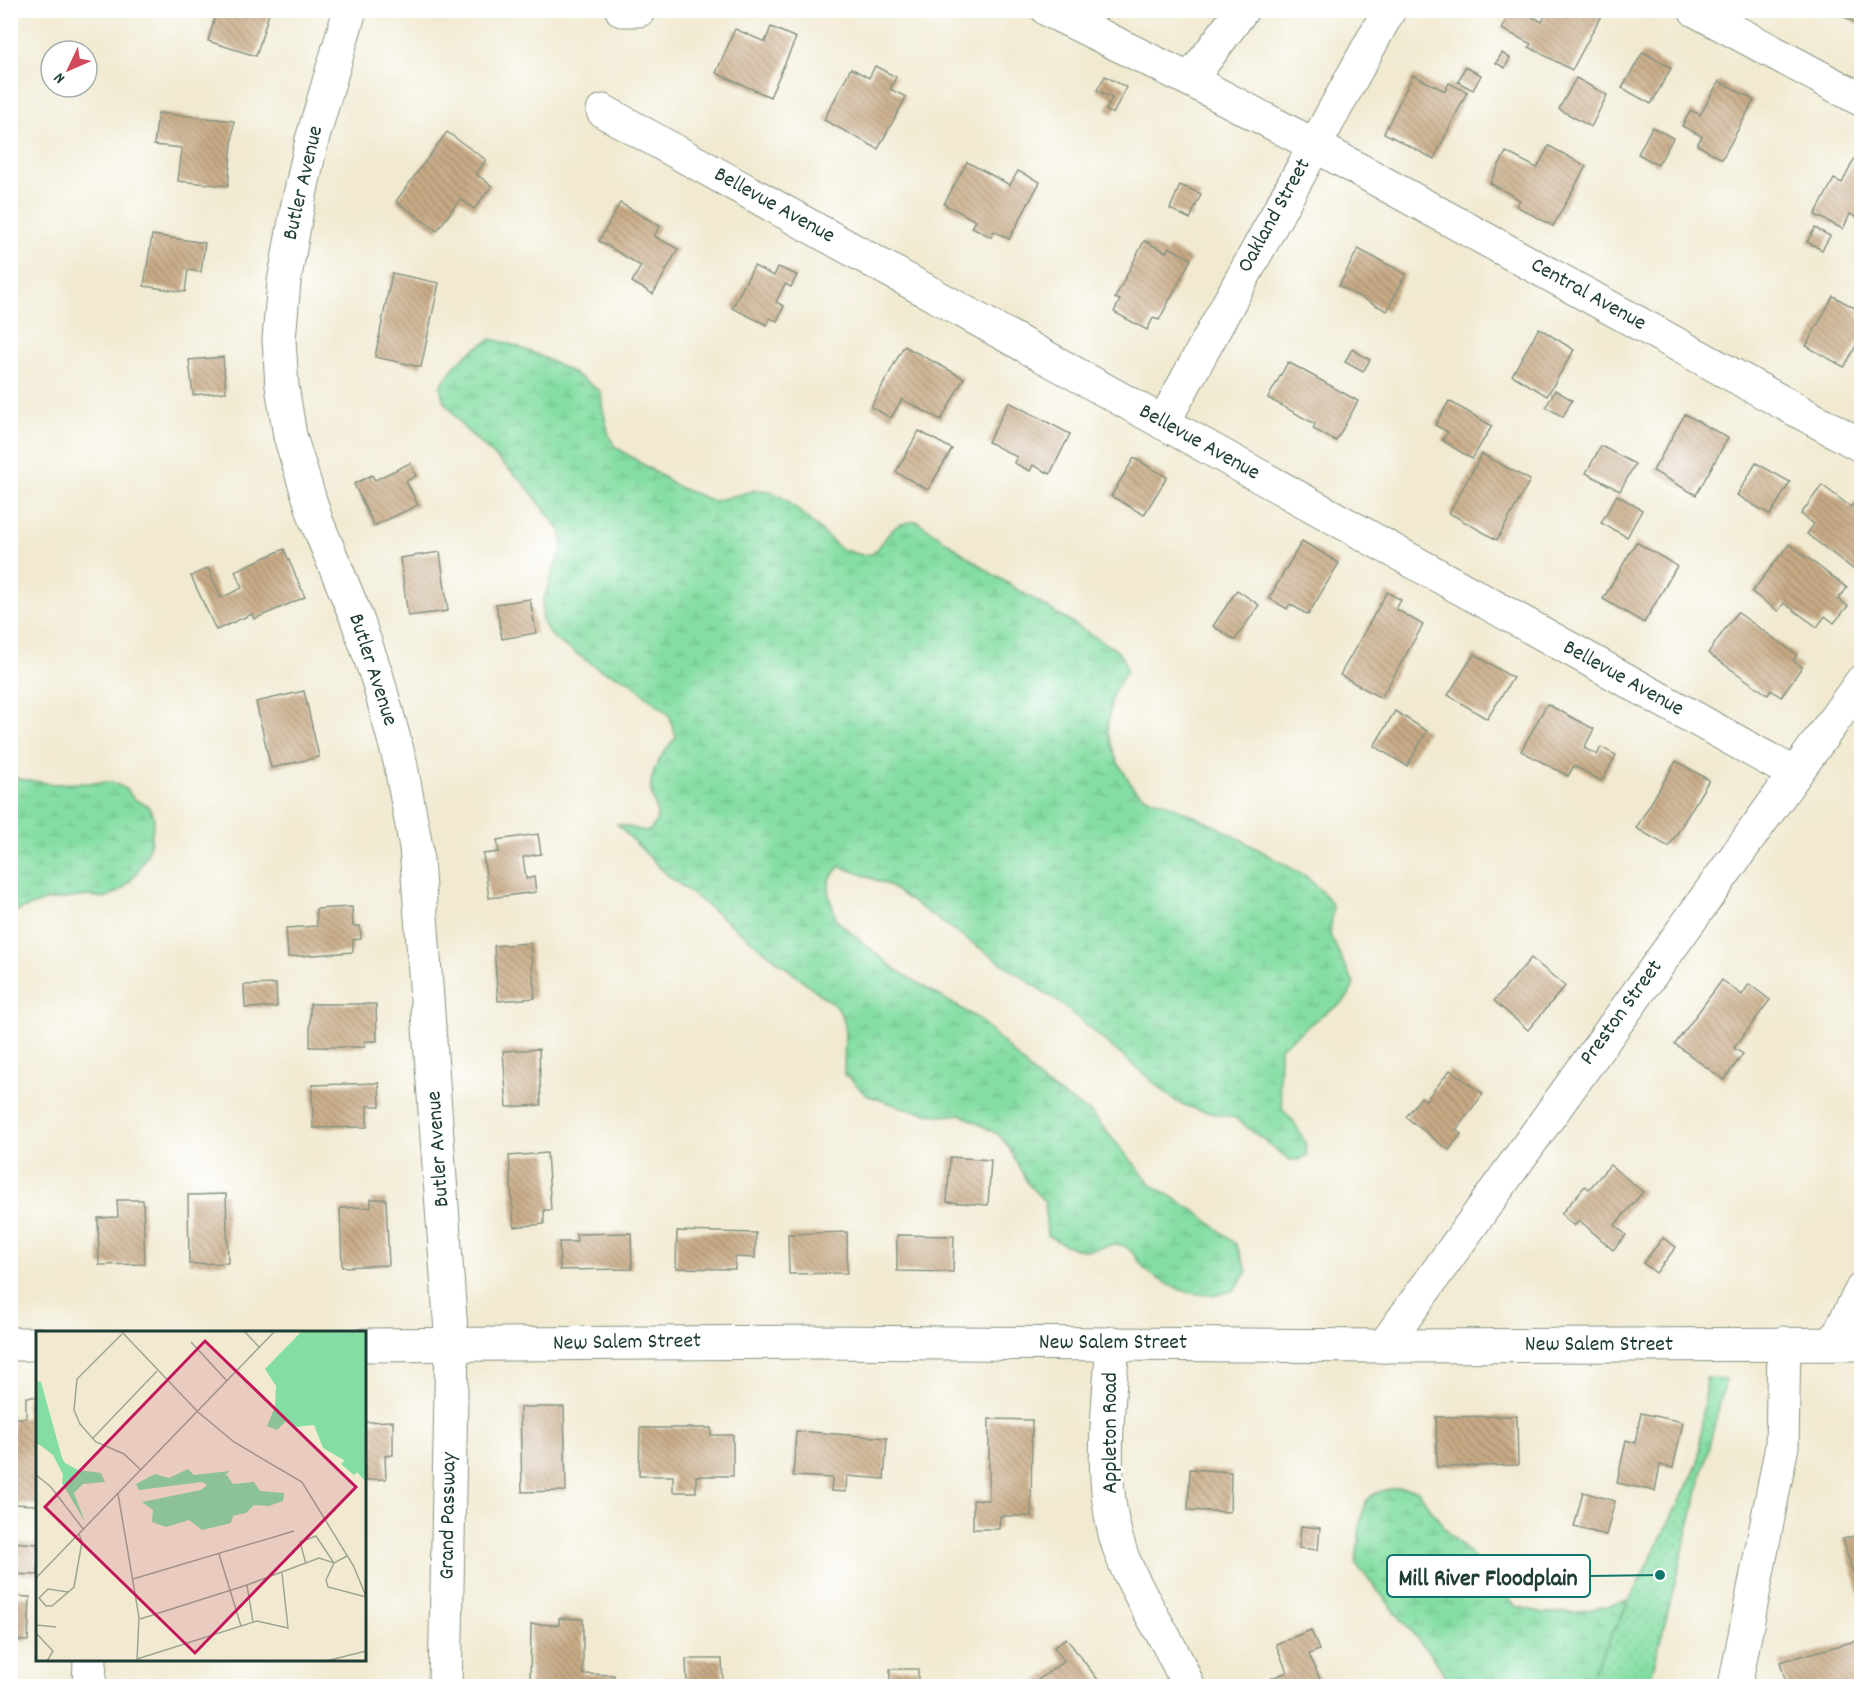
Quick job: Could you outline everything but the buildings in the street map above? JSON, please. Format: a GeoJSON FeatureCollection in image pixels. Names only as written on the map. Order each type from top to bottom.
{"type":"FeatureCollection","features":[{"type":"Feature","properties":{"kind":"street","name":"Butler Avenue"},"geometry":{"type":"LineString","coordinates":[[350,10],[312,141],[290,246],[279,339],[282,386],[290,436],[301,477],[316,520],[357,619],[377,677],[400,761],[416,848],[452,1345]]}},
{"type":"Feature","properties":{"kind":"street"},"geometry":{"type":"LineString","coordinates":[[622,10],[639,10]]}},
{"type":"Feature","properties":{"kind":"street","name":"Central Avenue"},"geometry":{"type":"LineString","coordinates":[[1048,10],[1190,80],[1314,145],[1862,446]]}},
{"type":"Feature","properties":{"kind":"street"},"geometry":{"type":"LineString","coordinates":[[1190,80],[1242,10]]}},
{"type":"Feature","properties":{"kind":"street","name":"Oakland Street"},"geometry":{"type":"LineString","coordinates":[[1163,423],[1389,10]]}},
{"type":"Feature","properties":{"kind":"street"},"geometry":{"type":"LineString","coordinates":[[1695,10],[1862,100]]}},
{"type":"Feature","properties":{"kind":"street","name":"Bellevue Avenue"},"geometry":{"type":"LineString","coordinates":[[603,111],[1795,774]]}},
{"type":"Feature","properties":{"kind":"street","name":"Preston Street"},"geometry":{"type":"LineString","coordinates":[[1384,1346],[1544,1120],[1862,681]]}},
{"type":"Feature","properties":{"kind":"street"},"geometry":{"type":"LineString","coordinates":[[1848,1344],[1862,1289]]}},
{"type":"Feature","properties":{"kind":"street","name":"New Salem Street"},"geometry":{"type":"LineString","coordinates":[[366,1345],[803,1342],[1384,1346],[1848,1344]]}},
{"type":"Feature","properties":{"kind":"street","name":"Appleton Road"},"geometry":{"type":"LineString","coordinates":[[1113,1343],[1107,1465],[1116,1536],[1122,1556],[1141,1598],[1188,1686]]}},
{"type":"Feature","properties":{"kind":"street"},"geometry":{"type":"LineString","coordinates":[[1735,1686],[1782,1446],[1784,1343]]}},
{"type":"Feature","properties":{"kind":"street"},"geometry":{"type":"LineString","coordinates":[[10,1344],[36,1344]]}},
{"type":"Feature","properties":{"kind":"street","name":"Grand Passway"},"geometry":{"type":"LineString","coordinates":[[445,1686],[452,1345]]}},
{"type":"Feature","properties":{"kind":"street"},"geometry":{"type":"LineString","coordinates":[[89,1686],[90,1661]]}},
{"type":"Feature","properties":{"kind":"green space"},"geometry":{"type":"Polygon","coordinates":[[[492,339],[549,360],[577,375],[601,392],[608,432],[614,446],[680,488],[714,501],[756,490],[771,491],[788,501],[841,549],[862,555],[872,554],[895,528],[907,522],[917,521],[994,575],[1115,649],[1123,658],[1127,670],[1112,696],[1107,730],[1117,761],[1134,789],[1148,798],[1163,802],[1224,830],[1307,877],[1328,898],[1333,907],[1330,935],[1354,984],[1349,995],[1341,1004],[1322,1015],[1280,1048],[1279,1085],[1283,1110],[1294,1122],[1305,1142],[1307,1155],[1299,1160],[1290,1160],[1235,1118],[1198,1110],[1177,1102],[1060,1003],[886,884],[840,866],[829,880],[829,895],[837,921],[896,970],[979,1019],[1044,1084],[1091,1113],[1152,1185],[1197,1212],[1236,1244],[1247,1271],[1235,1290],[1211,1295],[1189,1293],[1169,1285],[1148,1272],[1132,1252],[1122,1245],[1090,1250],[1080,1249],[1065,1245],[1047,1235],[1045,1202],[1028,1184],[1008,1146],[999,1135],[961,1114],[942,1116],[911,1110],[866,1095],[844,1075],[845,1024],[838,1008],[665,873],[617,824],[649,831],[654,824],[657,812],[651,789],[652,775],[660,758],[676,737],[669,715],[628,680],[601,670],[560,643],[549,633],[542,620],[543,601],[563,549],[561,531],[524,483],[464,428],[444,401],[440,387],[462,358],[492,339]]]}},
{"type":"Feature","properties":{"kind":"green space"},"geometry":{"type":"Polygon","coordinates":[[[10,774],[19,779],[54,784],[112,782],[126,789],[134,799],[148,806],[154,817],[147,855],[136,874],[123,889],[105,898],[89,896],[45,901],[11,913],[10,774]]]}},
{"type":"Feature","properties":{"kind":"green space"},"geometry":{"type":"Polygon","coordinates":[[[1706,1378],[1726,1379],[1649,1686],[1586,1686],[1698,1464],[1706,1378]]]}},
{"type":"Feature","properties":{"kind":"green space"},"geometry":{"type":"Polygon","coordinates":[[[1400,1488],[1417,1489],[1444,1528],[1476,1560],[1515,1606],[1543,1613],[1578,1612],[1628,1601],[1638,1607],[1631,1686],[1451,1686],[1438,1664],[1356,1564],[1360,1523],[1366,1502],[1377,1493],[1400,1488]]]}},
{"type":"Feature","properties":{"kind":"place","name":"Mill River Floodplain"},"geometry":{"type":"Point","coordinates":[1660,1575]}}]}
